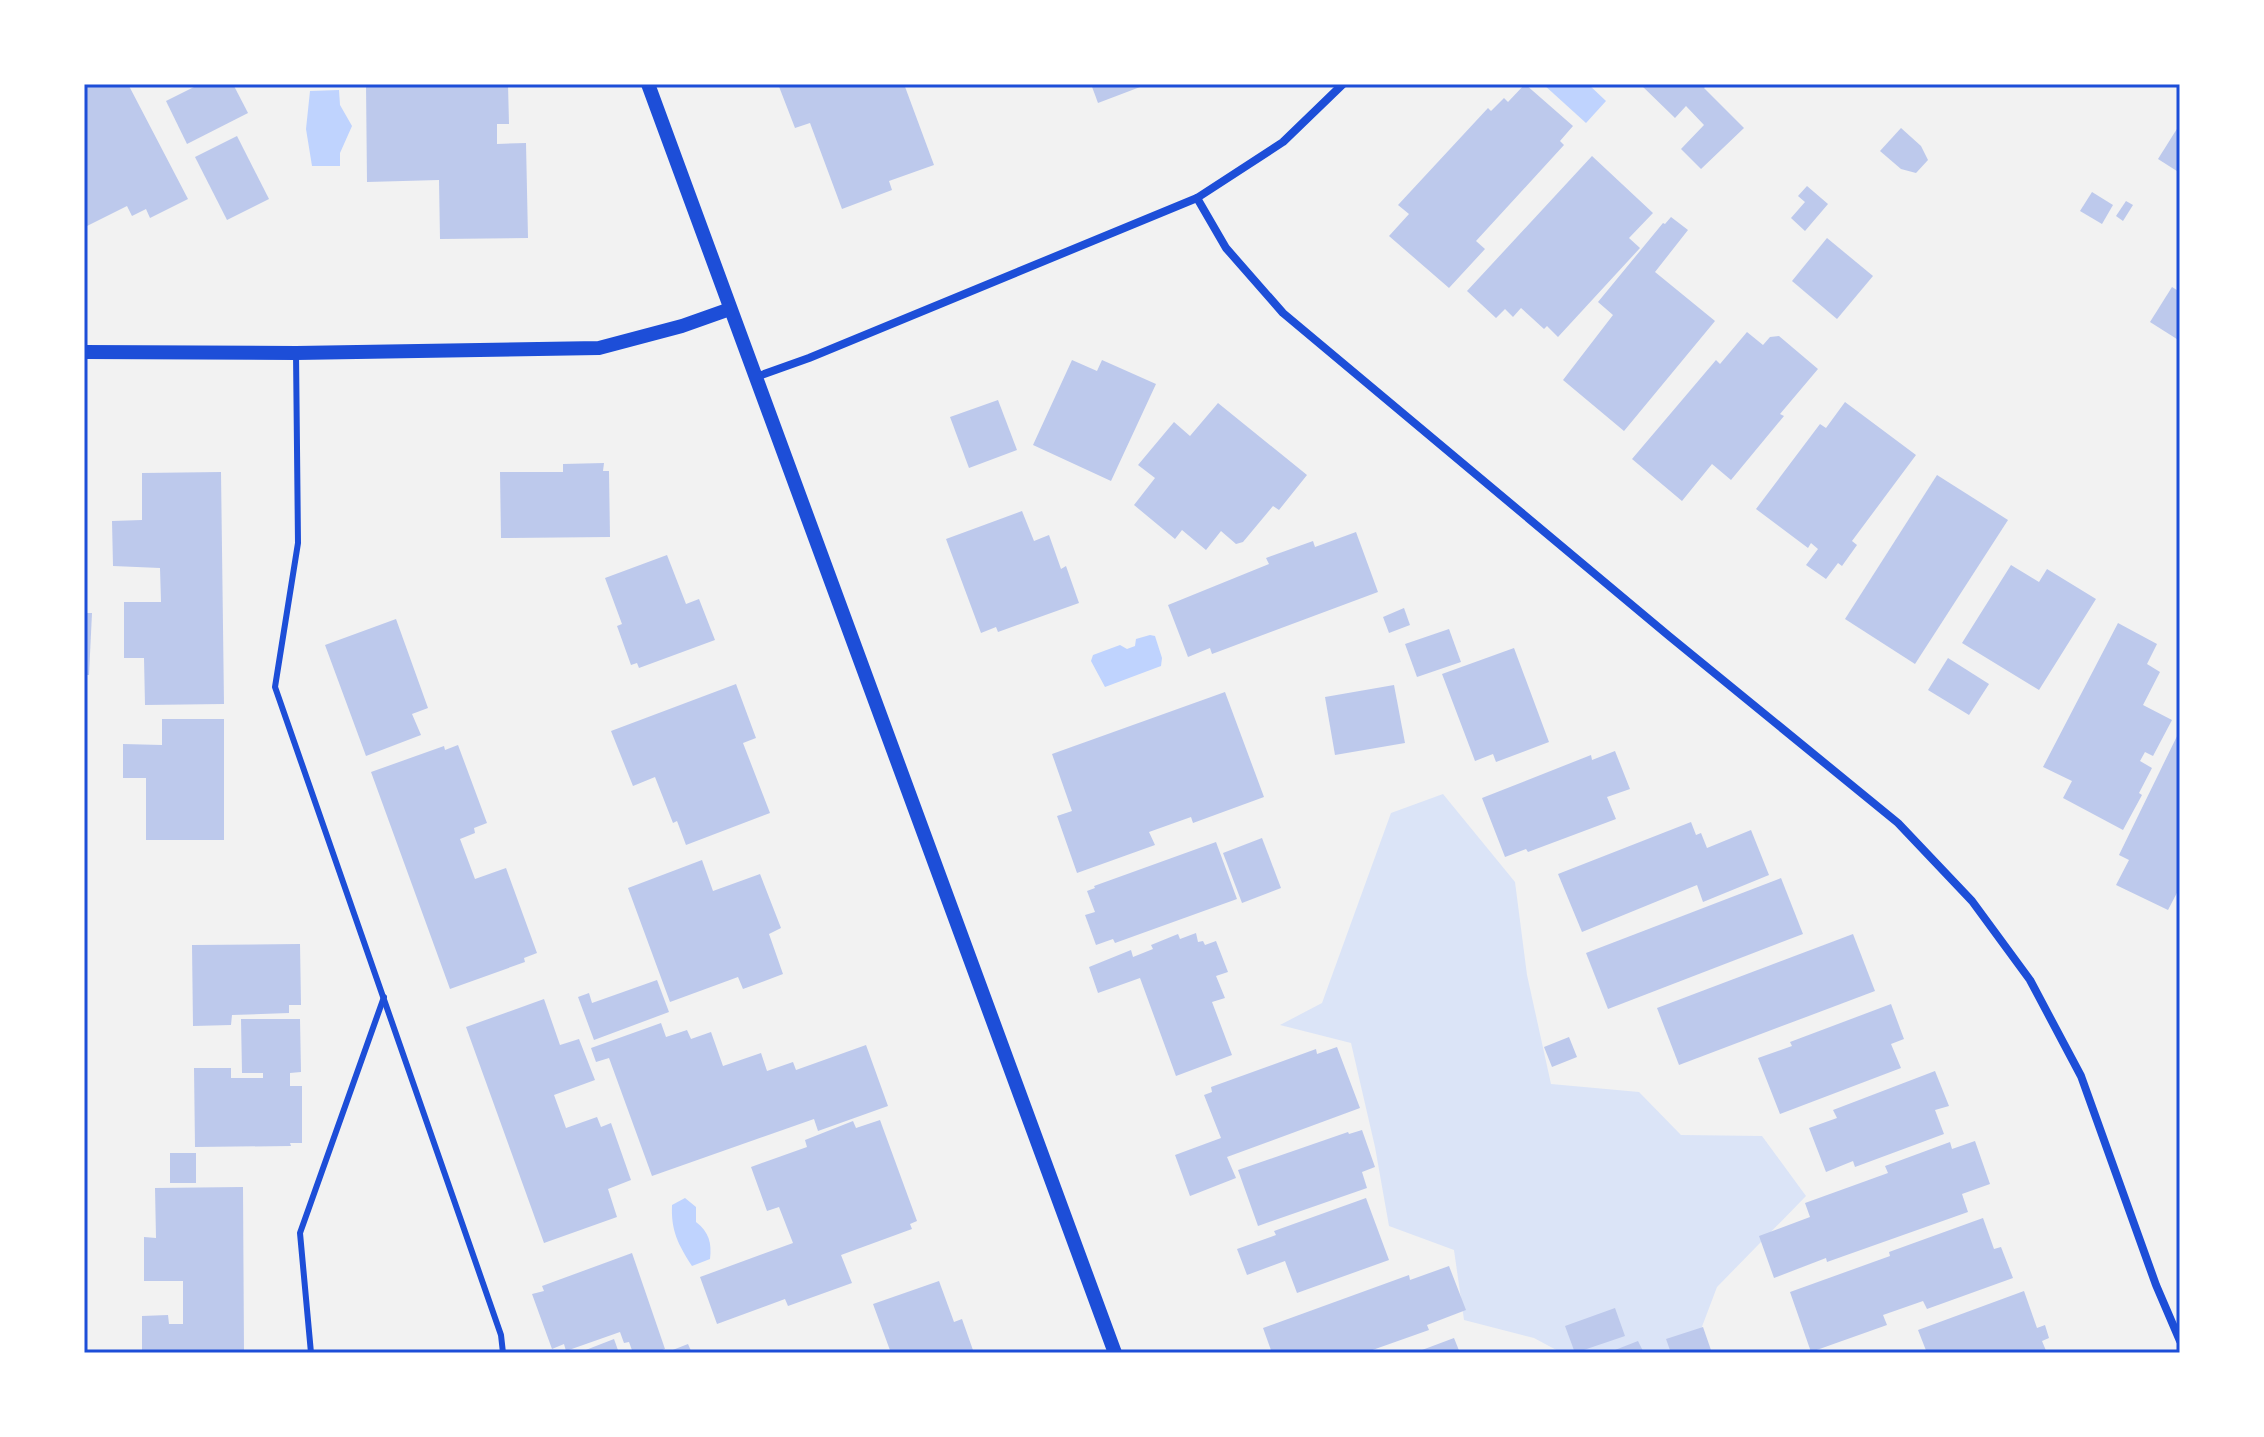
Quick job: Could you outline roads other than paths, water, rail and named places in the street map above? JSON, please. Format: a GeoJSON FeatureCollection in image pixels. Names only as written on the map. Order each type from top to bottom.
{"type":"FeatureCollection","features":[{"type":"Feature","properties":{"kind":"street"},"geometry":{"type":"LineString","coordinates":[[648,84],[1115,1353]]}},
{"type":"Feature","properties":{"kind":"street"},"geometry":{"type":"LineString","coordinates":[[756,377],[1197,198],[1283,142],[1343,84]]}},
{"type":"Feature","properties":{"kind":"street"},"geometry":{"type":"LineString","coordinates":[[1197,198],[1226,248],[1283,313],[1898,823],[1972,901],[2030,980],[2081,1076],[2156,1285],[2180,1341]]}},
{"type":"Feature","properties":{"kind":"street"},"geometry":{"type":"LineString","coordinates":[[84,352],[296,353],[599,348],[682,326],[730,309]]}},
{"type":"Feature","properties":{"kind":"lane"},"geometry":{"type":"LineString","coordinates":[[296,353],[298,543],[275,687],[501,1335],[503,1353]]}},
{"type":"Feature","properties":{"kind":"lane"},"geometry":{"type":"LineString","coordinates":[[311,1353],[300,1233],[384,997]]}},
{"type":"Feature","properties":{"kind":"water"},"geometry":{"type":"Polygon","coordinates":[[[1543,84],[1588,84],[1606,101],[1586,123],[1543,84]]]}},
{"type":"Feature","properties":{"kind":"water"},"geometry":{"type":"Polygon","coordinates":[[[339,90],[340,105],[352,126],[340,153],[340,166],[312,166],[306,129],[310,91],[339,90]]]}},
{"type":"Feature","properties":{"kind":"water"},"geometry":{"type":"Polygon","coordinates":[[[1155,636],[1162,658],[1161,666],[1105,687],[1091,661],[1093,655],[1120,645],[1127,649],[1135,646],[1136,639],[1155,636]]]}},
{"type":"Feature","properties":{"kind":"water"},"geometry":{"type":"Polygon","coordinates":[[[685,1198],[696,1207],[696,1222],[709,1238],[710,1259],[692,1266],[679,1244],[673,1222],[672,1205],[685,1198]]]}}]}
